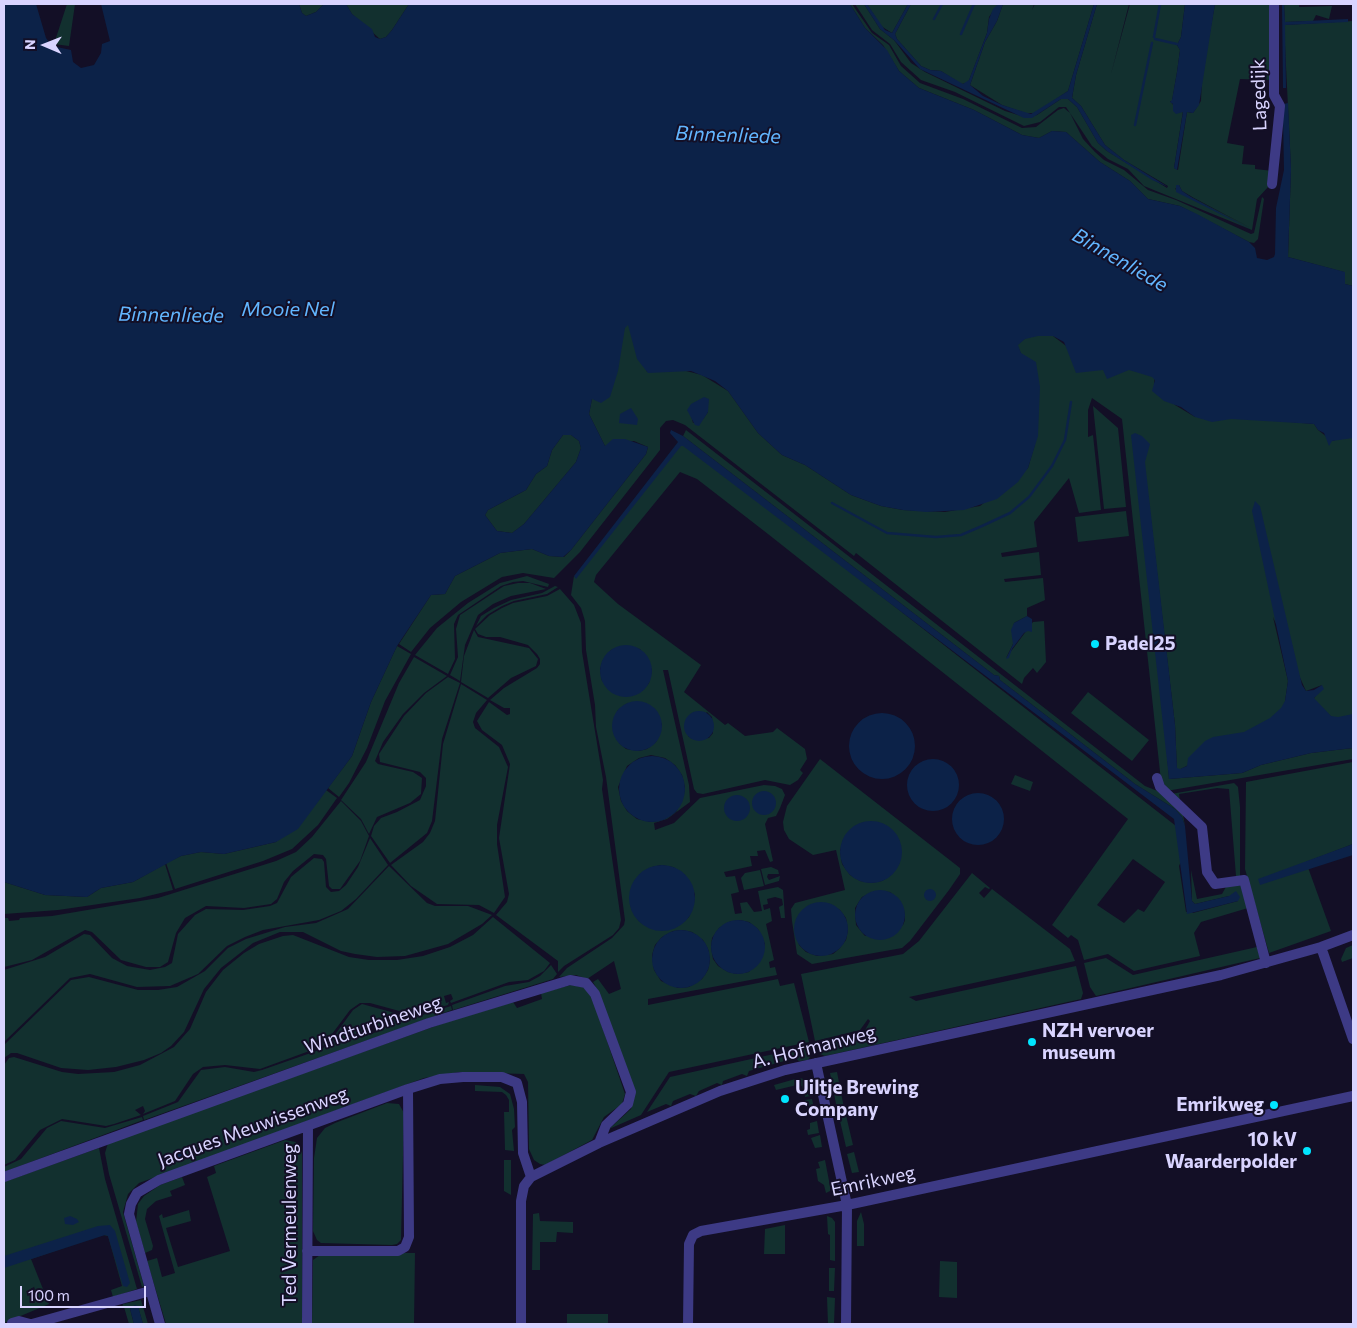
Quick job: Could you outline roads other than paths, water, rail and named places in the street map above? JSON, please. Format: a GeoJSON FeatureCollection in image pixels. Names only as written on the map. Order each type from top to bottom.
{"type":"FeatureCollection","features":[{"type":"Feature","properties":{"kind":"street","name":"Lagedijk"},"geometry":{"type":"LineString","coordinates":[[1272,184],[1280,106],[1274,95],[1274,4]]}},
{"type":"Feature","properties":{"kind":"street"},"geometry":{"type":"LineString","coordinates":[[1157,778],[1160,787],[1202,827],[1207,872],[1215,884],[1244,880],[1266,963]]}},
{"type":"Feature","properties":{"kind":"street","name":"A. Hofmanweg"},"geometry":{"type":"LineString","coordinates":[[531,1177],[599,1143],[746,1082],[816,1063],[1266,963],[1353,935]]}},
{"type":"Feature","properties":{"kind":"street"},"geometry":{"type":"LineString","coordinates":[[1320,947],[1353,1039]]}},
{"type":"Feature","properties":{"kind":"street","name":"Windturbineweg"},"geometry":{"type":"LineString","coordinates":[[4,1177],[429,1023],[570,980],[586,983],[596,994],[631,1092],[628,1104],[606,1125],[599,1143]]}},
{"type":"Feature","properties":{"kind":"street"},"geometry":{"type":"LineString","coordinates":[[816,1063],[848,1205],[846,1324]]}},
{"type":"Feature","properties":{"kind":"street","name":"Jacques Meuwissenweg"},"geometry":{"type":"LineString","coordinates":[[160,1324],[130,1219],[130,1208],[136,1193],[159,1180],[408,1089],[454,1077],[502,1077],[516,1083],[522,1102],[524,1160],[531,1177]]}},
{"type":"Feature","properties":{"kind":"street"},"geometry":{"type":"LineString","coordinates":[[307,1251],[398,1251],[405,1247],[409,1237],[408,1089]]}},
{"type":"Feature","properties":{"kind":"street","name":"Emrikweg"},"geometry":{"type":"LineString","coordinates":[[688,1324],[689,1244],[693,1235],[701,1231],[848,1205],[1353,1096]]}},
{"type":"Feature","properties":{"kind":"street","name":"Ted Vermeulenweg"},"geometry":{"type":"LineString","coordinates":[[307,1324],[308,1126]]}},
{"type":"Feature","properties":{"kind":"street"},"geometry":{"type":"LineString","coordinates":[[522,1324],[521,1196],[527,1181],[531,1177]]}},
{"type":"Feature","properties":{"kind":"street"},"geometry":{"type":"LineString","coordinates":[[12,1323],[19,1321],[31,1324],[150,1291]]}},
{"type":"Feature","properties":{"kind":"water","name":"Mooie Nel"},"geometry":{"type":"Polygon","coordinates":[[[4,4],[36,4],[46,38],[52,46],[71,50],[73,62],[81,68],[94,65],[101,53],[102,44],[110,41],[101,4],[299,4],[302,13],[306,16],[316,12],[324,4],[346,4],[352,14],[372,29],[375,37],[380,39],[386,37],[392,30],[409,4],[850,4],[865,28],[887,50],[899,71],[919,88],[974,110],[1022,135],[1039,138],[1052,131],[1066,132],[1100,162],[1130,181],[1148,199],[1180,206],[1197,214],[1249,242],[1255,248],[1257,258],[1267,260],[1274,257],[1275,254],[1276,208],[1284,170],[1284,104],[1288,103],[1291,169],[1288,257],[1345,272],[1345,284],[1353,286],[1353,438],[1332,441],[1329,446],[1324,433],[1318,430],[1314,424],[1231,419],[1212,422],[1195,417],[1181,407],[1164,401],[1152,391],[1155,380],[1152,377],[1129,370],[1107,379],[1103,370],[1076,373],[1064,342],[1053,336],[1038,336],[1025,339],[1018,345],[1021,353],[1036,362],[1040,387],[1038,436],[1028,468],[1018,482],[997,499],[964,510],[926,512],[903,510],[881,506],[851,495],[805,465],[782,455],[758,433],[728,391],[715,381],[691,371],[648,373],[637,359],[628,325],[625,328],[618,371],[610,397],[601,403],[592,399],[589,414],[605,446],[613,439],[625,439],[648,447],[646,454],[571,550],[563,557],[549,556],[532,549],[500,553],[455,576],[445,594],[431,595],[397,646],[371,702],[352,756],[298,829],[276,842],[224,854],[201,852],[181,856],[133,882],[101,888],[87,897],[45,895],[4,882],[4,4]],[[563,435],[552,450],[547,466],[536,474],[526,490],[488,510],[485,515],[497,531],[512,533],[524,524],[576,462],[581,448],[579,441],[571,435],[563,435]]]}},
{"type":"Feature","properties":{"kind":"water"},"geometry":{"type":"Polygon","coordinates":[[[864,4],[867,4],[885,30],[892,33],[908,4],[911,4],[895,34],[897,39],[921,66],[930,70],[941,71],[963,84],[969,80],[987,33],[993,9],[998,4],[1003,4],[997,21],[985,42],[970,85],[983,96],[1002,105],[1031,114],[1068,91],[1094,4],[1097,4],[1076,75],[1072,98],[1081,106],[1105,145],[1124,160],[1168,187],[1152,180],[1107,151],[1098,143],[1077,107],[1068,99],[1061,99],[1032,118],[1024,118],[920,69],[894,40],[880,29],[864,4]]]}},
{"type":"Feature","properties":{"kind":"water"},"geometry":{"type":"Polygon","coordinates":[[[1185,4],[1215,4],[1199,105],[1193,113],[1187,112],[1177,170],[1174,168],[1183,112],[1176,114],[1173,111],[1173,104],[1170,102],[1177,72],[1180,50],[1177,45],[1181,37],[1185,4]]]}},
{"type":"Feature","properties":{"kind":"water"},"geometry":{"type":"Polygon","coordinates":[[[1282,4],[1284,4],[1285,22],[1348,19],[1348,22],[1285,25],[1286,88],[1283,88],[1282,4]]]}},
{"type":"Feature","properties":{"kind":"water"},"geometry":{"type":"Polygon","coordinates":[[[1176,185],[1179,185],[1182,191],[1191,197],[1250,229],[1176,192],[1176,185]]]}},
{"type":"Feature","properties":{"kind":"water"},"geometry":{"type":"Polygon","coordinates":[[[704,397],[709,399],[708,412],[699,426],[695,425],[687,410],[691,404],[704,397]]]}},
{"type":"Feature","properties":{"kind":"water"},"geometry":{"type":"Polygon","coordinates":[[[631,408],[638,419],[637,425],[619,423],[620,414],[631,408]]]}},
{"type":"Feature","properties":{"kind":"water"},"geometry":{"type":"Polygon","coordinates":[[[671,430],[683,436],[994,675],[999,676],[1000,680],[1135,784],[1175,809],[1182,817],[1185,826],[1192,901],[1195,904],[1229,896],[1236,891],[1240,897],[1238,901],[1187,914],[1174,819],[683,446],[681,446],[576,579],[574,576],[678,442],[670,433],[671,430]]]}},
{"type":"Feature","properties":{"kind":"water"},"geometry":{"type":"Polygon","coordinates":[[[1135,433],[1142,436],[1150,444],[1145,462],[1175,725],[1177,768],[1180,769],[1187,766],[1188,758],[1205,741],[1213,737],[1244,732],[1270,718],[1281,708],[1285,701],[1288,681],[1252,511],[1255,501],[1260,506],[1302,685],[1306,691],[1314,690],[1322,685],[1324,689],[1314,698],[1331,716],[1338,717],[1353,714],[1353,748],[1311,753],[1261,765],[1242,773],[1169,779],[1131,435],[1135,433]]]}},
{"type":"Feature","properties":{"kind":"water"},"geometry":{"type":"Polygon","coordinates":[[[1027,616],[1032,619],[1032,632],[1024,633],[1012,649],[1009,658],[1006,659],[1013,644],[1011,630],[1014,623],[1027,616]]]}},
{"type":"Feature","properties":{"kind":"water"},"geometry":{"type":"Polygon","coordinates":[[[626,645],[636,647],[644,653],[650,661],[652,671],[650,681],[644,689],[636,695],[626,697],[616,695],[608,689],[602,681],[600,671],[602,661],[608,653],[616,647],[626,645]]]}},
{"type":"Feature","properties":{"kind":"water"},"geometry":{"type":"Polygon","coordinates":[[[637,701],[646,703],[657,712],[662,726],[660,735],[651,746],[637,751],[628,749],[617,740],[612,726],[614,717],[623,706],[637,701]]]}},
{"type":"Feature","properties":{"kind":"water"},"geometry":{"type":"Polygon","coordinates":[[[699,711],[710,715],[714,726],[710,737],[699,741],[688,737],[684,726],[688,715],[699,711]]]}},
{"type":"Feature","properties":{"kind":"water"},"geometry":{"type":"Polygon","coordinates":[[[882,713],[895,716],[905,723],[912,733],[915,746],[912,759],[905,769],[895,776],[882,779],[869,776],[859,769],[852,759],[849,746],[852,733],[859,723],[869,716],[882,713]]]}},
{"type":"Feature","properties":{"kind":"water"},"geometry":{"type":"Polygon","coordinates":[[[646,756],[658,756],[670,761],[680,771],[685,783],[683,802],[670,817],[658,822],[646,822],[634,817],[624,807],[619,795],[619,783],[624,771],[634,761],[646,756]]]}},
{"type":"Feature","properties":{"kind":"water"},"geometry":{"type":"Polygon","coordinates":[[[933,759],[943,761],[951,767],[957,775],[959,785],[957,795],[951,803],[943,809],[933,811],[923,809],[915,803],[909,795],[907,785],[909,775],[915,767],[923,761],[933,759]]]}},
{"type":"Feature","properties":{"kind":"water"},"geometry":{"type":"Polygon","coordinates":[[[764,791],[773,794],[776,803],[773,812],[764,815],[755,812],[752,803],[755,794],[764,791]]]}},
{"type":"Feature","properties":{"kind":"water"},"geometry":{"type":"Polygon","coordinates":[[[978,793],[988,795],[996,801],[1002,809],[1004,819],[1002,829],[996,837],[988,843],[978,845],[968,843],[960,837],[954,829],[952,819],[954,809],[960,801],[968,795],[978,793]]]}},
{"type":"Feature","properties":{"kind":"water"},"geometry":{"type":"Polygon","coordinates":[[[737,795],[746,799],[750,808],[746,817],[737,821],[728,817],[724,808],[728,799],[737,795]]]}},
{"type":"Feature","properties":{"kind":"water"},"geometry":{"type":"Polygon","coordinates":[[[871,821],[883,824],[893,830],[899,840],[902,852],[899,864],[893,874],[883,880],[871,883],[859,880],[849,874],[843,864],[840,852],[843,840],[849,830],[859,824],[871,821]]]}},
{"type":"Feature","properties":{"kind":"water"},"geometry":{"type":"Polygon","coordinates":[[[1353,844],[1353,855],[1260,885],[1258,879],[1353,844]]]}},
{"type":"Feature","properties":{"kind":"water"},"geometry":{"type":"Polygon","coordinates":[[[662,865],[674,868],[685,875],[692,886],[695,898],[692,910],[685,921],[674,928],[662,931],[650,928],[639,921],[632,910],[629,898],[632,886],[639,875],[650,868],[662,865]]]}},
{"type":"Feature","properties":{"kind":"water"},"geometry":{"type":"Polygon","coordinates":[[[932,889],[935,890],[935,900],[928,901],[925,900],[924,893],[925,890],[932,889]]]}},
{"type":"Feature","properties":{"kind":"water"},"geometry":{"type":"Polygon","coordinates":[[[875,890],[885,890],[898,897],[905,910],[905,920],[898,933],[885,940],[875,940],[866,936],[859,929],[855,920],[855,910],[859,901],[866,894],[875,890]]]}},
{"type":"Feature","properties":{"kind":"water"},"geometry":{"type":"Polygon","coordinates":[[[821,902],[831,904],[840,910],[846,919],[848,929],[846,939],[840,948],[831,954],[821,956],[811,954],[802,948],[796,939],[794,929],[796,919],[802,910],[811,904],[821,902]]]}},
{"type":"Feature","properties":{"kind":"water"},"geometry":{"type":"Polygon","coordinates":[[[733,920],[743,920],[757,928],[763,937],[765,947],[763,957],[757,966],[743,974],[733,974],[723,969],[716,962],[711,952],[711,942],[716,932],[723,925],[733,920]]]}},
{"type":"Feature","properties":{"kind":"water"},"geometry":{"type":"Polygon","coordinates":[[[675,930],[687,930],[702,938],[710,953],[710,965],[702,980],[687,988],[675,988],[660,980],[652,965],[652,953],[660,938],[675,930]]]}},
{"type":"Feature","properties":{"kind":"water"},"geometry":{"type":"Polygon","coordinates":[[[176,1151],[184,1152],[188,1155],[174,1162],[170,1159],[170,1156],[176,1151]]]}},
{"type":"Feature","properties":{"kind":"water"},"geometry":{"type":"Polygon","coordinates":[[[70,1216],[79,1222],[73,1225],[65,1224],[64,1218],[70,1216]]]}},
{"type":"Feature","properties":{"kind":"water"},"geometry":{"type":"Polygon","coordinates":[[[110,1225],[115,1231],[130,1283],[127,1287],[123,1286],[108,1236],[105,1235],[4,1268],[4,1256],[98,1226],[110,1225]]]}},
{"type":"Feature","properties":{"kind":"water"},"geometry":{"type":"Polygon","coordinates":[[[135,1305],[138,1306],[143,1324],[134,1324],[130,1309],[135,1305]]]}},
{"type":"Feature","properties":{"kind":"waterway"},"geometry":{"type":"LineString","coordinates":[[934,19],[942,4]]}},
{"type":"Feature","properties":{"kind":"waterway"},"geometry":{"type":"LineString","coordinates":[[961,34],[974,4]]}},
{"type":"Feature","properties":{"kind":"waterway"},"geometry":{"type":"LineString","coordinates":[[1154,37],[1160,4]]}},
{"type":"Feature","properties":{"kind":"waterway"},"geometry":{"type":"LineString","coordinates":[[1155,39],[1177,44]]}},
{"type":"Feature","properties":{"kind":"waterway"},"geometry":{"type":"LineString","coordinates":[[1135,125],[1152,43]]}},
{"type":"Feature","properties":{"kind":"waterway"},"geometry":{"type":"LineString","coordinates":[[832,503],[887,533],[936,537],[961,535],[1010,513],[1029,497],[1052,466],[1065,440],[1071,402]]}},
{"type":"Feature","properties":{"kind":"place","name":"Padel25"},"geometry":{"type":"Point","coordinates":[1095,644]}},
{"type":"Feature","properties":{"kind":"place","name":"NZH vervoer museum"},"geometry":{"type":"Point","coordinates":[1032,1042]}},
{"type":"Feature","properties":{"kind":"place","name":"Uiltje Brewing Company"},"geometry":{"type":"Point","coordinates":[785,1099]}},
{"type":"Feature","properties":{"kind":"place","name":"Emrikweg"},"geometry":{"type":"Point","coordinates":[1274,1105]}},
{"type":"Feature","properties":{"kind":"place","name":"10 kV Waarderpolder"},"geometry":{"type":"Point","coordinates":[1307,1151]}},
{"type":"Feature","properties":{"kind":"water label","name":"Binnenliede"},"geometry":{"type":"Point","coordinates":[728,135]}},
{"type":"Feature","properties":{"kind":"water label","name":"Binnenliede"},"geometry":{"type":"Point","coordinates":[1120,260]}},
{"type":"Feature","properties":{"kind":"water label","name":"Binnenliede"},"geometry":{"type":"Point","coordinates":[171,315]}}]}
